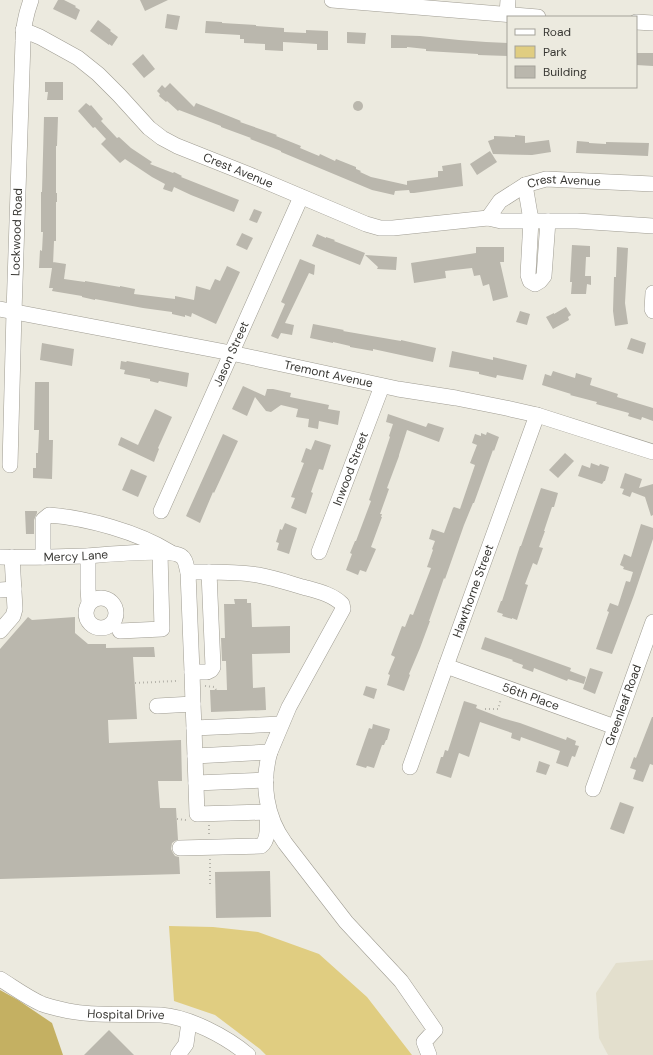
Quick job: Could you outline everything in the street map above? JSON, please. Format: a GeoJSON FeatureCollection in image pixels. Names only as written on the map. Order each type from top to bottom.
{"type":"FeatureCollection","features":[{"type":"Feature","properties":{"kind":"street","name":"Lockwood Road"},"geometry":{"type":"LineString","coordinates":[[10,465],[7,311],[23,30],[31,0]]}},
{"type":"Feature","properties":{"kind":"street"},"geometry":{"type":"LineString","coordinates":[[332,0],[508,7],[535,16]]}},
{"type":"Feature","properties":{"kind":"street"},"geometry":{"type":"LineString","coordinates":[[637,22],[653,23]]}},
{"type":"Feature","properties":{"kind":"street","name":"Crest Avenue"},"geometry":{"type":"LineString","coordinates":[[23,30],[40,37],[78,58],[98,74],[119,94],[145,123],[162,138],[177,146],[366,224],[380,228],[416,226],[488,218],[501,221],[578,221],[653,226]]}},
{"type":"Feature","properties":{"kind":"street","name":"Crest Avenue"},"geometry":{"type":"LineString","coordinates":[[488,218],[500,201],[525,185],[546,179],[653,184]]}},
{"type":"Feature","properties":{"kind":"street"},"geometry":{"type":"LineString","coordinates":[[525,185],[531,220],[528,275],[530,281],[534,284],[540,281],[544,276],[548,221]]}},
{"type":"Feature","properties":{"kind":"street","name":"Jason Street"},"geometry":{"type":"LineString","coordinates":[[160,511],[301,197]]}},
{"type":"Feature","properties":{"kind":"street"},"geometry":{"type":"LineString","coordinates":[[653,293],[653,311]]}},
{"type":"Feature","properties":{"kind":"street","name":"Tremont Avenue"},"geometry":{"type":"LineString","coordinates":[[7,311],[231,353],[382,386],[456,398],[537,415],[653,452]]}},
{"type":"Feature","properties":{"kind":"street","name":"Inwood Street"},"geometry":{"type":"LineString","coordinates":[[319,552],[382,386]]}},
{"type":"Feature","properties":{"kind":"street","name":"Hawthorne Street"},"geometry":{"type":"LineString","coordinates":[[410,767],[537,415]]}},
{"type":"Feature","properties":{"kind":"street"},"geometry":{"type":"LineString","coordinates":[[44,557],[42,520],[49,515],[98,523],[151,541],[161,553],[162,628],[120,631]]}},
{"type":"Feature","properties":{"kind":"street"},"geometry":{"type":"LineString","coordinates":[[161,553],[180,555],[186,561],[188,572],[197,814],[268,813]]}},
{"type":"Feature","properties":{"kind":"street","name":"Mercy Lane"},"geometry":{"type":"LineString","coordinates":[[6,557],[161,553]]}},
{"type":"Feature","properties":{"kind":"street"},"geometry":{"type":"LineString","coordinates":[[88,556],[88,589],[90,603]]}},
{"type":"Feature","properties":{"kind":"street"},"geometry":{"type":"LineString","coordinates":[[0,631],[13,616],[16,609],[7,590],[6,557]]}},
{"type":"Feature","properties":{"kind":"street"},"geometry":{"type":"LineString","coordinates":[[180,848],[261,846],[265,843],[268,813],[266,780],[270,752],[289,707],[343,609],[342,604],[334,598],[314,590],[258,575],[188,572]]}},
{"type":"Feature","properties":{"kind":"street"},"geometry":{"type":"LineString","coordinates":[[192,678],[211,670],[213,667],[209,572]]}},
{"type":"Feature","properties":{"kind":"street","name":"Greenleaf Road"},"geometry":{"type":"LineString","coordinates":[[593,789],[653,622]]}},
{"type":"Feature","properties":{"kind":"street","name":"56th Place"},"geometry":{"type":"LineString","coordinates":[[446,666],[615,728]]}},
{"type":"Feature","properties":{"kind":"street"},"geometry":{"type":"LineString","coordinates":[[157,706],[193,704]]}},
{"type":"Feature","properties":{"kind":"street"},"geometry":{"type":"LineString","coordinates":[[194,728],[281,724]]}},
{"type":"Feature","properties":{"kind":"street"},"geometry":{"type":"LineString","coordinates":[[195,756],[270,752]]}},
{"type":"Feature","properties":{"kind":"street"},"geometry":{"type":"LineString","coordinates":[[196,782],[266,780]]}},
{"type":"Feature","properties":{"kind":"street"},"geometry":{"type":"LineString","coordinates":[[268,813],[284,843],[346,922],[401,981],[435,1030],[424,1042],[429,1055]]}},
{"type":"Feature","properties":{"kind":"street","name":"Hospital Drive"},"geometry":{"type":"LineString","coordinates":[[0,979],[43,1004],[70,1011],[91,1014],[176,1016],[216,1033],[242,1053]]}},
{"type":"Feature","properties":{"kind":"street"},"geometry":{"type":"LineString","coordinates":[[178,1055],[186,1044],[189,1022]]}},
{"type":"Feature","properties":{"kind":"path"},"geometry":{"type":"LineString","coordinates":[[135,683],[175,681],[192,678],[215,687],[216,690]]}},
{"type":"Feature","properties":{"kind":"path"},"geometry":{"type":"LineString","coordinates":[[485,709],[498,709],[501,698]]}},
{"type":"Feature","properties":{"kind":"shaded area"},"geometry":{"type":"Polygon","coordinates":[[[653,960],[653,1055],[608,1055],[599,1038],[596,993],[616,963],[653,960]]]}},
{"type":"Feature","properties":{"kind":"shaded area"},"geometry":{"type":"Polygon","coordinates":[[[0,990],[18,1000],[52,1023],[63,1055],[0,1055],[0,990]]]}},
{"type":"Feature","properties":{"kind":"green space"},"geometry":{"type":"Polygon","coordinates":[[[169,926],[213,927],[258,932],[319,954],[367,997],[412,1055],[266,1055],[215,1015],[174,1001],[169,926]]]}},
{"type":"Feature","properties":{"kind":"building"},"geometry":{"type":"Polygon","coordinates":[[[58,0],[64,0],[76,6],[75,7],[80,10],[76,20],[53,9],[58,0]]]}},
{"type":"Feature","properties":{"kind":"building"},"geometry":{"type":"Polygon","coordinates":[[[140,0],[168,0],[145,11],[140,0]]]}},
{"type":"Feature","properties":{"kind":"building"},"geometry":{"type":"Polygon","coordinates":[[[167,14],[180,16],[177,30],[165,28],[167,14]]]}},
{"type":"Feature","properties":{"kind":"building"},"geometry":{"type":"Polygon","coordinates":[[[98,20],[118,37],[112,46],[90,31],[98,20]]]}},
{"type":"Feature","properties":{"kind":"building"},"geometry":{"type":"Polygon","coordinates":[[[206,21],[284,28],[284,32],[306,33],[306,30],[328,31],[328,50],[317,50],[317,44],[283,42],[283,51],[265,50],[265,44],[244,43],[244,39],[240,39],[240,35],[205,33],[206,21]]]}},
{"type":"Feature","properties":{"kind":"building"},"geometry":{"type":"Polygon","coordinates":[[[347,32],[366,33],[365,44],[347,43],[347,32]]]}},
{"type":"Feature","properties":{"kind":"building"},"geometry":{"type":"Polygon","coordinates":[[[391,35],[420,36],[507,43],[507,56],[426,51],[426,49],[407,47],[391,48],[391,35]]]}},
{"type":"Feature","properties":{"kind":"building"},"geometry":{"type":"Polygon","coordinates":[[[637,53],[653,53],[653,66],[637,65],[637,53]]]}},
{"type":"Feature","properties":{"kind":"building"},"geometry":{"type":"Polygon","coordinates":[[[143,54],[155,69],[144,78],[132,64],[143,54]]]}},
{"type":"Feature","properties":{"kind":"building"},"geometry":{"type":"Polygon","coordinates":[[[45,82],[63,82],[63,100],[47,100],[48,92],[45,92],[45,82]]]}},
{"type":"Feature","properties":{"kind":"building"},"geometry":{"type":"Polygon","coordinates":[[[170,83],[194,107],[196,103],[241,121],[240,122],[277,135],[276,136],[301,146],[300,148],[319,156],[320,154],[335,161],[336,159],[356,167],[356,169],[361,171],[360,172],[371,177],[407,185],[407,181],[438,177],[438,171],[443,171],[442,166],[461,163],[463,186],[414,193],[410,193],[409,190],[395,191],[394,195],[372,190],[250,139],[251,138],[179,110],[178,111],[159,96],[160,94],[157,91],[162,85],[165,88],[170,83]]]}},
{"type":"Feature","properties":{"kind":"building"},"geometry":{"type":"Polygon","coordinates":[[[356,101],[360,101],[362,102],[362,110],[356,111],[353,108],[353,104],[356,101]]]}},
{"type":"Feature","properties":{"kind":"building"},"geometry":{"type":"Polygon","coordinates":[[[86,103],[90,106],[91,105],[103,119],[101,121],[117,138],[119,137],[131,148],[152,162],[150,164],[173,173],[174,172],[182,176],[181,177],[239,200],[234,212],[174,187],[172,192],[163,189],[165,184],[125,159],[120,163],[101,144],[106,139],[95,127],[93,128],[78,111],[86,103]]]}},
{"type":"Feature","properties":{"kind":"building"},"geometry":{"type":"Polygon","coordinates":[[[44,117],[58,117],[56,146],[56,241],[54,241],[53,262],[66,264],[64,279],[135,289],[134,294],[175,299],[175,296],[194,300],[196,286],[210,290],[215,279],[220,281],[227,266],[240,272],[216,324],[192,313],[191,317],[185,315],[185,317],[172,314],[172,312],[95,300],[82,296],[52,291],[53,288],[49,288],[52,268],[39,268],[43,232],[41,232],[41,192],[44,117]]]}},
{"type":"Feature","properties":{"kind":"building"},"geometry":{"type":"Polygon","coordinates":[[[515,135],[525,136],[525,143],[549,140],[551,152],[532,155],[493,154],[488,141],[494,139],[494,136],[515,137],[515,135]]]}},
{"type":"Feature","properties":{"kind":"building"},"geometry":{"type":"Polygon","coordinates":[[[577,141],[606,144],[606,142],[649,143],[648,156],[576,153],[577,141]]]}},
{"type":"Feature","properties":{"kind":"building"},"geometry":{"type":"Polygon","coordinates":[[[490,151],[497,162],[477,175],[470,164],[490,151]]]}},
{"type":"Feature","properties":{"kind":"building"},"geometry":{"type":"Polygon","coordinates":[[[254,209],[262,212],[257,223],[249,220],[254,209]]]}},
{"type":"Feature","properties":{"kind":"building"},"geometry":{"type":"Polygon","coordinates":[[[242,233],[253,238],[247,250],[236,245],[242,233]]]}},
{"type":"Feature","properties":{"kind":"building"},"geometry":{"type":"Polygon","coordinates":[[[317,234],[365,253],[360,265],[312,246],[317,234]]]}},
{"type":"Feature","properties":{"kind":"building"},"geometry":{"type":"Polygon","coordinates":[[[572,245],[590,246],[590,257],[586,257],[585,276],[591,276],[591,285],[587,284],[586,294],[571,294],[572,282],[570,282],[572,245]]]}},
{"type":"Feature","properties":{"kind":"building"},"geometry":{"type":"Polygon","coordinates":[[[476,247],[504,247],[504,262],[500,262],[508,297],[493,301],[489,284],[483,286],[480,275],[474,276],[472,268],[445,271],[446,278],[414,283],[411,263],[476,253],[476,247]]]}},
{"type":"Feature","properties":{"kind":"building"},"geometry":{"type":"Polygon","coordinates":[[[617,247],[628,248],[625,303],[628,324],[615,326],[613,311],[617,247]]]}},
{"type":"Feature","properties":{"kind":"building"},"geometry":{"type":"Polygon","coordinates":[[[365,255],[397,257],[396,270],[377,269],[378,267],[365,255]]]}},
{"type":"Feature","properties":{"kind":"building"},"geometry":{"type":"Polygon","coordinates":[[[300,259],[315,265],[314,275],[309,273],[285,323],[294,325],[292,335],[281,333],[278,339],[271,336],[285,304],[281,302],[300,259]]]}},
{"type":"Feature","properties":{"kind":"building"},"geometry":{"type":"Polygon","coordinates":[[[566,307],[571,315],[568,317],[569,320],[553,329],[546,317],[566,307]]]}},
{"type":"Feature","properties":{"kind":"building"},"geometry":{"type":"Polygon","coordinates":[[[520,311],[530,314],[527,325],[516,322],[520,311]]]}},
{"type":"Feature","properties":{"kind":"building"},"geometry":{"type":"Polygon","coordinates":[[[313,324],[436,348],[433,362],[373,349],[373,351],[310,338],[313,324]]]}},
{"type":"Feature","properties":{"kind":"building"},"geometry":{"type":"Polygon","coordinates":[[[631,338],[646,343],[643,354],[627,349],[631,338]]]}},
{"type":"Feature","properties":{"kind":"building"},"geometry":{"type":"Polygon","coordinates":[[[42,343],[74,349],[72,366],[40,360],[42,343]]]}},
{"type":"Feature","properties":{"kind":"building"},"geometry":{"type":"Polygon","coordinates":[[[452,351],[493,360],[493,357],[527,365],[523,380],[497,375],[496,378],[479,374],[479,372],[449,367],[452,351]]]}},
{"type":"Feature","properties":{"kind":"building"},"geometry":{"type":"Polygon","coordinates":[[[121,361],[189,373],[187,387],[159,381],[158,383],[150,381],[150,379],[124,374],[125,370],[120,369],[121,361]]]}},
{"type":"Feature","properties":{"kind":"building"},"geometry":{"type":"Polygon","coordinates":[[[553,371],[575,378],[576,373],[592,378],[590,385],[618,394],[617,397],[653,408],[653,421],[642,417],[641,420],[628,416],[629,413],[596,404],[597,402],[570,395],[571,394],[542,385],[545,374],[551,376],[553,371]]]}},
{"type":"Feature","properties":{"kind":"building"},"geometry":{"type":"Polygon","coordinates":[[[35,382],[49,382],[49,440],[53,440],[52,479],[33,478],[33,468],[36,468],[36,453],[38,453],[39,430],[34,430],[35,382]]]}},
{"type":"Feature","properties":{"kind":"building"},"geometry":{"type":"Polygon","coordinates":[[[243,386],[265,396],[267,389],[273,389],[291,393],[290,397],[329,405],[328,409],[340,411],[338,425],[319,421],[318,429],[308,427],[309,419],[296,417],[298,409],[281,405],[271,412],[266,411],[255,397],[247,416],[232,409],[243,386]]]}},
{"type":"Feature","properties":{"kind":"building"},"geometry":{"type":"Polygon","coordinates":[[[155,409],[172,417],[158,448],[159,449],[154,462],[118,445],[121,437],[138,445],[155,409]]]}},
{"type":"Feature","properties":{"kind":"building"},"geometry":{"type":"Polygon","coordinates":[[[388,414],[426,427],[428,423],[444,428],[439,442],[407,430],[387,488],[389,489],[380,514],[382,514],[382,517],[371,547],[376,549],[366,572],[360,570],[358,575],[346,570],[352,554],[350,553],[371,501],[369,500],[390,437],[393,424],[386,422],[388,414]]]}},
{"type":"Feature","properties":{"kind":"building"},"geometry":{"type":"Polygon","coordinates":[[[487,432],[499,437],[464,525],[445,579],[444,578],[404,691],[387,685],[390,675],[388,674],[395,657],[391,655],[402,626],[405,627],[410,614],[413,615],[431,568],[427,567],[435,541],[429,539],[432,529],[444,533],[453,508],[460,509],[475,465],[470,463],[477,445],[472,443],[475,434],[481,436],[481,433],[486,435],[487,432]]]}},
{"type":"Feature","properties":{"kind":"building"},"geometry":{"type":"Polygon","coordinates":[[[223,434],[238,441],[214,493],[213,492],[200,523],[186,516],[223,434]]]}},
{"type":"Feature","properties":{"kind":"building"},"geometry":{"type":"Polygon","coordinates":[[[315,440],[331,445],[323,470],[319,469],[311,492],[313,493],[306,514],[291,508],[295,498],[291,497],[304,463],[301,462],[306,448],[311,450],[315,440]]]}},
{"type":"Feature","properties":{"kind":"building"},"geometry":{"type":"Polygon","coordinates":[[[565,453],[574,461],[558,478],[549,470],[565,453]]]}},
{"type":"Feature","properties":{"kind":"building"},"geometry":{"type":"Polygon","coordinates":[[[591,463],[609,467],[605,481],[602,484],[578,476],[582,465],[590,468],[591,463]]]}},
{"type":"Feature","properties":{"kind":"building"},"geometry":{"type":"Polygon","coordinates":[[[131,469],[147,476],[138,497],[122,490],[131,469]]]}},
{"type":"Feature","properties":{"kind":"building"},"geometry":{"type":"Polygon","coordinates":[[[625,473],[642,479],[639,488],[653,484],[653,515],[651,516],[645,497],[632,492],[630,497],[622,494],[624,489],[620,488],[625,473]]]}},
{"type":"Feature","properties":{"kind":"building"},"geometry":{"type":"Polygon","coordinates":[[[541,488],[558,493],[539,547],[543,548],[537,565],[533,563],[525,584],[528,585],[517,620],[512,619],[502,616],[503,614],[497,612],[541,488]]]}},
{"type":"Feature","properties":{"kind":"building"},"geometry":{"type":"Polygon","coordinates":[[[25,511],[37,511],[34,520],[34,534],[26,534],[25,511]]]}},
{"type":"Feature","properties":{"kind":"building"},"geometry":{"type":"Polygon","coordinates":[[[285,523],[297,528],[289,554],[277,550],[279,543],[276,542],[280,529],[282,530],[285,523]]]}},
{"type":"Feature","properties":{"kind":"building"},"geometry":{"type":"Polygon","coordinates":[[[641,524],[653,528],[653,539],[612,654],[596,649],[609,612],[607,611],[610,603],[618,606],[626,581],[630,582],[633,572],[623,569],[624,567],[620,565],[624,554],[631,557],[641,524]]]}},
{"type":"Feature","properties":{"kind":"building"},"geometry":{"type":"Polygon","coordinates":[[[234,599],[247,599],[247,603],[251,603],[252,627],[290,626],[290,653],[252,654],[253,688],[265,687],[266,710],[211,712],[210,690],[227,690],[226,661],[222,661],[221,638],[225,638],[224,604],[235,604],[234,599]]]}},
{"type":"Feature","properties":{"kind":"building"},"geometry":{"type":"Polygon","coordinates":[[[28,617],[32,620],[75,617],[75,633],[88,644],[106,644],[106,648],[154,647],[155,657],[133,657],[137,719],[108,720],[109,743],[181,740],[182,781],[158,781],[160,808],[176,808],[178,840],[172,843],[171,849],[175,856],[179,857],[180,874],[0,879],[0,649],[28,617]]]}},
{"type":"Feature","properties":{"kind":"building"},"geometry":{"type":"Polygon","coordinates":[[[485,637],[571,668],[570,671],[586,677],[584,684],[568,679],[567,681],[534,668],[533,672],[522,668],[523,665],[512,661],[513,660],[481,649],[485,637]]]}},
{"type":"Feature","properties":{"kind":"building"},"geometry":{"type":"Polygon","coordinates":[[[590,668],[603,672],[595,694],[583,689],[590,668]]]}},
{"type":"Feature","properties":{"kind":"building"},"geometry":{"type":"Polygon","coordinates":[[[366,686],[377,689],[374,699],[363,695],[366,686]]]}},
{"type":"Feature","properties":{"kind":"building"},"geometry":{"type":"Polygon","coordinates":[[[464,701],[477,705],[476,708],[502,718],[566,740],[567,737],[576,741],[575,745],[579,746],[575,757],[572,756],[568,767],[556,763],[560,751],[521,737],[520,741],[511,738],[512,733],[480,722],[469,757],[459,753],[451,778],[436,773],[441,757],[443,757],[445,750],[448,751],[464,701]]]}},
{"type":"Feature","properties":{"kind":"building"},"geometry":{"type":"Polygon","coordinates":[[[652,717],[653,765],[650,764],[643,782],[633,779],[636,770],[630,768],[634,757],[636,758],[652,717]]]}},
{"type":"Feature","properties":{"kind":"building"},"geometry":{"type":"Polygon","coordinates":[[[373,724],[390,729],[387,740],[384,745],[382,745],[374,768],[367,766],[366,768],[356,765],[369,728],[372,729],[373,724]]]}},
{"type":"Feature","properties":{"kind":"building"},"geometry":{"type":"Polygon","coordinates":[[[539,761],[550,765],[546,775],[536,772],[539,761]]]}},
{"type":"Feature","properties":{"kind":"building"},"geometry":{"type":"Polygon","coordinates":[[[620,802],[634,807],[624,834],[610,829],[620,802]]]}},
{"type":"Feature","properties":{"kind":"building"},"geometry":{"type":"Polygon","coordinates":[[[270,871],[271,917],[216,918],[215,872],[270,871]]]}},
{"type":"Feature","properties":{"kind":"building"},"geometry":{"type":"Polygon","coordinates":[[[109,1030],[134,1055],[84,1055],[109,1030]]]}}]}
